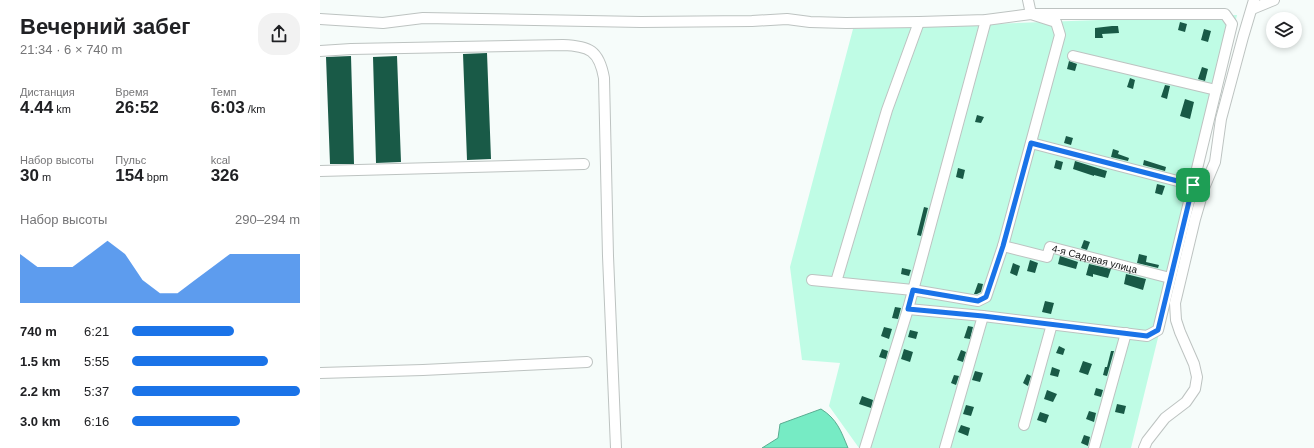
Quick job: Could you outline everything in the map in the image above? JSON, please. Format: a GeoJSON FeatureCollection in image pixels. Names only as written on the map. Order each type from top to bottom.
{"type":"FeatureCollection","features":[{"type":"Feature","properties":{"kind":"street"},"geometry":{"type":"LineString","coordinates":[[1028,0],[1031,14]]}},
{"type":"Feature","properties":{"kind":"street"},"geometry":{"type":"LineString","coordinates":[[1144,448],[1147,441],[1165,418],[1186,402],[1196,389],[1194,364],[1176,320],[1175,303],[1204,188],[1215,162],[1222,119],[1253,4],[1274,0]]}},
{"type":"Feature","properties":{"kind":"street"},"geometry":{"type":"LineString","coordinates":[[812,280],[913,290],[978,301],[986,297],[1003,246],[1060,35],[1056,22],[1031,14]]}},
{"type":"Feature","properties":{"kind":"street"},"geometry":{"type":"LineString","coordinates":[[320,19],[383,23],[423,18],[641,22],[752,21],[787,19],[810,22],[919,22],[986,20],[1031,14],[1225,14],[1232,24],[1158,330],[1147,336],[983,316],[908,309]]}},
{"type":"Feature","properties":{"kind":"street"},"geometry":{"type":"LineString","coordinates":[[865,448],[908,309],[986,20]]}},
{"type":"Feature","properties":{"kind":"street"},"geometry":{"type":"LineString","coordinates":[[836,282],[887,110],[919,22]]}},
{"type":"Feature","properties":{"kind":"street"},"geometry":{"type":"LineString","coordinates":[[320,51],[351,49],[563,45],[580,46],[590,50],[598,59],[602,66],[604,78],[608,256],[616,448]]}},
{"type":"Feature","properties":{"kind":"street"},"geometry":{"type":"LineString","coordinates":[[1073,56],[1216,90]]}},
{"type":"Feature","properties":{"kind":"street"},"geometry":{"type":"LineString","coordinates":[[1031,143],[1193,185]]}},
{"type":"Feature","properties":{"kind":"street"},"geometry":{"type":"LineString","coordinates":[[320,171],[584,164]]}},
{"type":"Feature","properties":{"kind":"street","name":"4-я Садовая улица"},"geometry":{"type":"LineString","coordinates":[[1003,246],[1047,257],[1050,247],[1170,278]]}},
{"type":"Feature","properties":{"kind":"street"},"geometry":{"type":"LineString","coordinates":[[945,448],[983,316]]}},
{"type":"Feature","properties":{"kind":"street"},"geometry":{"type":"LineString","coordinates":[[1024,425],[1052,324]]}},
{"type":"Feature","properties":{"kind":"street"},"geometry":{"type":"LineString","coordinates":[[1094,448],[1126,333]]}},
{"type":"Feature","properties":{"kind":"street"},"geometry":{"type":"LineString","coordinates":[[320,373],[423,370],[587,362]]}},
{"type":"Feature","properties":{"kind":"shaded area"},"geometry":{"type":"Polygon","coordinates":[[[1237,15],[1131,448],[859,448],[829,406],[840,363],[802,360],[790,267],[853,29],[1237,15]]]}},
{"type":"Feature","properties":{"kind":"shaded area"},"geometry":{"type":"Polygon","coordinates":[[[821,409],[835,421],[848,448],[762,448],[778,438],[780,424],[821,409]]]}},
{"type":"Feature","properties":{"kind":"building"},"geometry":{"type":"Polygon","coordinates":[[[1180,22],[1187,24],[1185,32],[1178,30],[1180,22]]]}},
{"type":"Feature","properties":{"kind":"building"},"geometry":{"type":"Polygon","coordinates":[[[1118,26],[1119,33],[1102,34],[1103,38],[1095,38],[1095,28],[1118,26]]]}},
{"type":"Feature","properties":{"kind":"building"},"geometry":{"type":"Polygon","coordinates":[[[1204,29],[1211,31],[1208,42],[1201,40],[1204,29]]]}},
{"type":"Feature","properties":{"kind":"building"},"geometry":{"type":"Polygon","coordinates":[[[487,53],[491,159],[467,160],[463,54],[487,53]]]}},
{"type":"Feature","properties":{"kind":"building"},"geometry":{"type":"Polygon","coordinates":[[[351,56],[354,164],[330,164],[326,57],[351,56]]]}},
{"type":"Feature","properties":{"kind":"building"},"geometry":{"type":"Polygon","coordinates":[[[397,56],[401,162],[376,163],[373,57],[397,56]]]}},
{"type":"Feature","properties":{"kind":"building"},"geometry":{"type":"Polygon","coordinates":[[[1069,61],[1077,64],[1075,71],[1067,69],[1069,61]]]}},
{"type":"Feature","properties":{"kind":"building"},"geometry":{"type":"Polygon","coordinates":[[[1202,67],[1208,69],[1205,81],[1198,79],[1202,67]]]}},
{"type":"Feature","properties":{"kind":"building"},"geometry":{"type":"Polygon","coordinates":[[[1130,78],[1135,80],[1133,89],[1127,87],[1130,78]]]}},
{"type":"Feature","properties":{"kind":"building"},"geometry":{"type":"Polygon","coordinates":[[[1165,85],[1170,86],[1167,99],[1161,97],[1165,85]]]}},
{"type":"Feature","properties":{"kind":"building"},"geometry":{"type":"Polygon","coordinates":[[[1185,99],[1194,102],[1190,119],[1180,116],[1185,99]]]}},
{"type":"Feature","properties":{"kind":"building"},"geometry":{"type":"Polygon","coordinates":[[[977,115],[984,117],[981,123],[975,122],[977,115]]]}},
{"type":"Feature","properties":{"kind":"building"},"geometry":{"type":"Polygon","coordinates":[[[1066,136],[1073,138],[1071,145],[1064,143],[1066,136]]]}},
{"type":"Feature","properties":{"kind":"building"},"geometry":{"type":"Polygon","coordinates":[[[1113,149],[1119,151],[1118,154],[1129,158],[1128,161],[1111,157],[1113,149]]]}},
{"type":"Feature","properties":{"kind":"building"},"geometry":{"type":"Polygon","coordinates":[[[1056,160],[1063,162],[1061,170],[1054,168],[1056,160]]]}},
{"type":"Feature","properties":{"kind":"building"},"geometry":{"type":"Polygon","coordinates":[[[1144,160],[1166,167],[1165,171],[1143,165],[1144,160]]]}},
{"type":"Feature","properties":{"kind":"building"},"geometry":{"type":"Polygon","coordinates":[[[1075,161],[1107,171],[1105,178],[1073,169],[1075,161]]]}},
{"type":"Feature","properties":{"kind":"building"},"geometry":{"type":"Polygon","coordinates":[[[958,168],[965,170],[963,179],[956,177],[958,168]]]}},
{"type":"Feature","properties":{"kind":"building"},"geometry":{"type":"Polygon","coordinates":[[[1157,184],[1165,186],[1162,195],[1155,193],[1157,184]]]}},
{"type":"Feature","properties":{"kind":"building"},"geometry":{"type":"Polygon","coordinates":[[[924,207],[928,208],[921,236],[917,235],[924,207]]]}},
{"type":"Feature","properties":{"kind":"building"},"geometry":{"type":"Polygon","coordinates":[[[1084,240],[1090,242],[1087,250],[1081,248],[1084,240]]]}},
{"type":"Feature","properties":{"kind":"building"},"geometry":{"type":"Polygon","coordinates":[[[1139,254],[1147,256],[1146,262],[1159,265],[1158,268],[1137,263],[1139,254]]]}},
{"type":"Feature","properties":{"kind":"building"},"geometry":{"type":"Polygon","coordinates":[[[1060,256],[1078,262],[1076,269],[1058,264],[1060,256]]]}},
{"type":"Feature","properties":{"kind":"building"},"geometry":{"type":"Polygon","coordinates":[[[1030,260],[1038,263],[1035,273],[1027,271],[1030,260]]]}},
{"type":"Feature","properties":{"kind":"building"},"geometry":{"type":"Polygon","coordinates":[[[1013,263],[1020,266],[1017,276],[1010,273],[1013,263]]]}},
{"type":"Feature","properties":{"kind":"building"},"geometry":{"type":"Polygon","coordinates":[[[1089,264],[1111,269],[1108,278],[1093,274],[1093,277],[1086,275],[1089,264]]]}},
{"type":"Feature","properties":{"kind":"building"},"geometry":{"type":"Polygon","coordinates":[[[902,268],[911,270],[909,276],[901,274],[902,268]]]}},
{"type":"Feature","properties":{"kind":"building"},"geometry":{"type":"Polygon","coordinates":[[[1126,274],[1146,279],[1143,290],[1124,284],[1126,274]]]}},
{"type":"Feature","properties":{"kind":"building"},"geometry":{"type":"Polygon","coordinates":[[[978,283],[983,284],[981,292],[974,294],[978,283]]]}},
{"type":"Feature","properties":{"kind":"building"},"geometry":{"type":"Polygon","coordinates":[[[1045,301],[1054,303],[1051,314],[1042,312],[1045,301]]]}},
{"type":"Feature","properties":{"kind":"building"},"geometry":{"type":"Polygon","coordinates":[[[895,307],[901,308],[898,319],[892,318],[895,307]]]}},
{"type":"Feature","properties":{"kind":"building"},"geometry":{"type":"Polygon","coordinates":[[[968,326],[973,327],[970,339],[964,338],[968,326]]]}},
{"type":"Feature","properties":{"kind":"building"},"geometry":{"type":"Polygon","coordinates":[[[884,327],[892,329],[889,339],[881,336],[884,327]]]}},
{"type":"Feature","properties":{"kind":"building"},"geometry":{"type":"Polygon","coordinates":[[[910,330],[918,332],[916,339],[908,337],[910,330]]]}},
{"type":"Feature","properties":{"kind":"building"},"geometry":{"type":"Polygon","coordinates":[[[1059,346],[1065,349],[1063,355],[1056,353],[1059,346]]]}},
{"type":"Feature","properties":{"kind":"building"},"geometry":{"type":"Polygon","coordinates":[[[882,349],[888,351],[886,359],[879,357],[882,349]]]}},
{"type":"Feature","properties":{"kind":"building"},"geometry":{"type":"Polygon","coordinates":[[[904,349],[913,352],[910,362],[901,359],[904,349]]]}},
{"type":"Feature","properties":{"kind":"building"},"geometry":{"type":"Polygon","coordinates":[[[961,350],[966,352],[963,362],[957,360],[961,350]]]}},
{"type":"Feature","properties":{"kind":"building"},"geometry":{"type":"Polygon","coordinates":[[[1111,351],[1114,351],[1107,376],[1103,375],[1105,367],[1107,367],[1111,351]]]}},
{"type":"Feature","properties":{"kind":"building"},"geometry":{"type":"Polygon","coordinates":[[[1083,361],[1092,364],[1088,375],[1079,372],[1083,361]]]}},
{"type":"Feature","properties":{"kind":"building"},"geometry":{"type":"Polygon","coordinates":[[[1052,367],[1060,370],[1058,377],[1050,375],[1052,367]]]}},
{"type":"Feature","properties":{"kind":"building"},"geometry":{"type":"Polygon","coordinates":[[[975,371],[983,373],[980,382],[972,380],[975,371]]]}},
{"type":"Feature","properties":{"kind":"building"},"geometry":{"type":"Polygon","coordinates":[[[1027,374],[1031,376],[1028,386],[1023,383],[1027,374]]]}},
{"type":"Feature","properties":{"kind":"building"},"geometry":{"type":"Polygon","coordinates":[[[954,375],[959,376],[956,385],[951,383],[954,375]]]}},
{"type":"Feature","properties":{"kind":"building"},"geometry":{"type":"Polygon","coordinates":[[[1096,388],[1103,390],[1101,397],[1094,395],[1096,388]]]}},
{"type":"Feature","properties":{"kind":"building"},"geometry":{"type":"Polygon","coordinates":[[[1047,390],[1057,394],[1053,402],[1044,399],[1047,390]]]}},
{"type":"Feature","properties":{"kind":"building"},"geometry":{"type":"Polygon","coordinates":[[[862,396],[873,400],[871,408],[859,404],[862,396]]]}},
{"type":"Feature","properties":{"kind":"building"},"geometry":{"type":"Polygon","coordinates":[[[1117,404],[1126,406],[1124,414],[1115,412],[1117,404]]]}},
{"type":"Feature","properties":{"kind":"building"},"geometry":{"type":"Polygon","coordinates":[[[966,405],[974,407],[971,416],[963,414],[966,405]]]}},
{"type":"Feature","properties":{"kind":"building"},"geometry":{"type":"Polygon","coordinates":[[[1089,411],[1096,413],[1094,422],[1086,419],[1089,411]]]}},
{"type":"Feature","properties":{"kind":"building"},"geometry":{"type":"Polygon","coordinates":[[[1040,412],[1049,415],[1046,423],[1037,420],[1040,412]]]}},
{"type":"Feature","properties":{"kind":"building"},"geometry":{"type":"Polygon","coordinates":[[[961,425],[970,428],[968,436],[958,432],[961,425]]]}},
{"type":"Feature","properties":{"kind":"building"},"geometry":{"type":"Polygon","coordinates":[[[1084,435],[1090,437],[1088,446],[1081,443],[1084,435]]]}},
{"type":"Feature","properties":{"kind":"route"},"geometry":{"type":"LineString","coordinates":[[1031,143],[1193,185],[1158,330],[1147,336],[983,316],[908,309],[913,290],[978,301],[986,297],[1003,246],[1031,143]]}}]}
